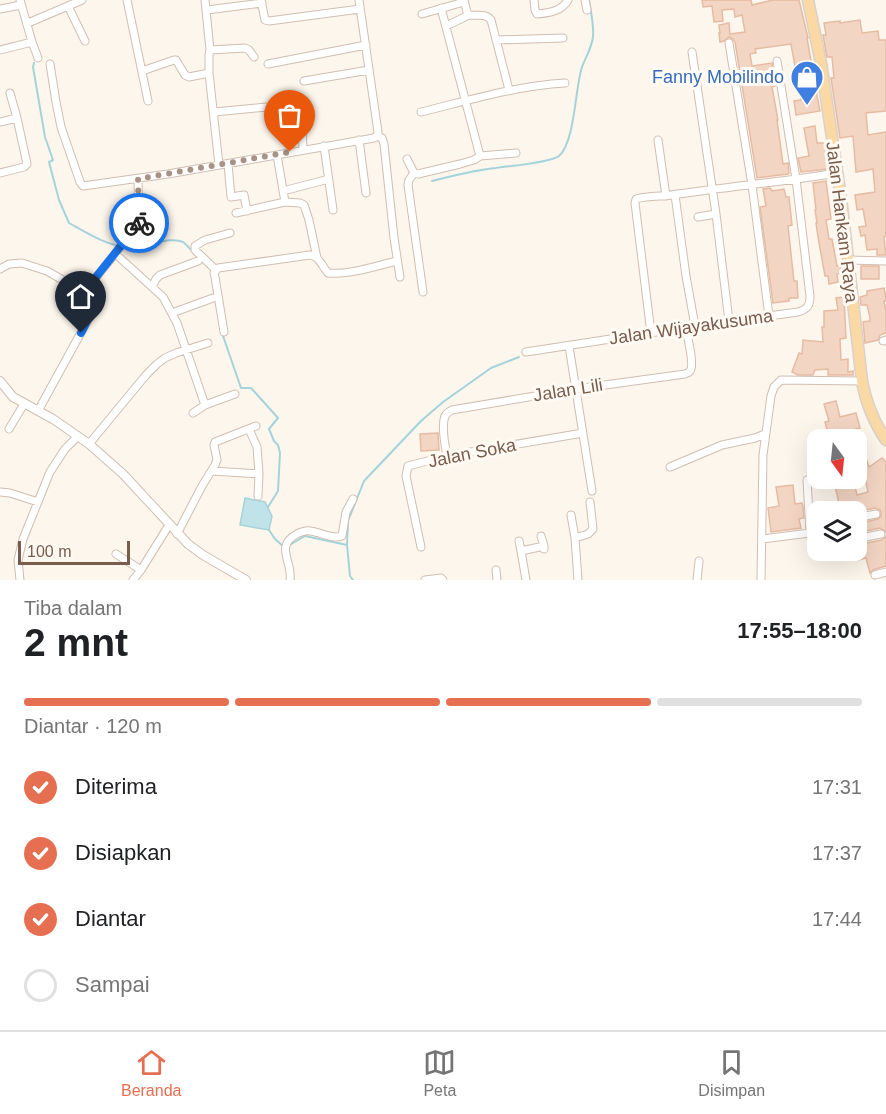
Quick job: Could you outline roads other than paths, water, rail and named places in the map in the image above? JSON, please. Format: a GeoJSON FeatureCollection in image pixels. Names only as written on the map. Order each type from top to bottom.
{"type":"FeatureCollection","features":[{"type":"Feature","properties":{"kind":"main road","name":"Jalan Hankam Raya"},"geometry":{"type":"LineString","coordinates":[[808,0],[837,173],[862,381],[868,407],[886,440]]}},
{"type":"Feature","properties":{"kind":"street"},"geometry":{"type":"LineString","coordinates":[[28,23],[82,0]]}},
{"type":"Feature","properties":{"kind":"street"},"geometry":{"type":"LineString","coordinates":[[127,0],[148,101]]}},
{"type":"Feature","properties":{"kind":"street"},"geometry":{"type":"LineString","coordinates":[[205,0],[210,50],[209,73],[219,165]]}},
{"type":"Feature","properties":{"kind":"street"},"geometry":{"type":"LineString","coordinates":[[358,0],[377,136]]}},
{"type":"Feature","properties":{"kind":"street"},"geometry":{"type":"LineString","coordinates":[[534,0],[537,14],[561,8],[568,0]]}},
{"type":"Feature","properties":{"kind":"street"},"geometry":{"type":"LineString","coordinates":[[585,0],[587,10]]}},
{"type":"Feature","properties":{"kind":"street"},"geometry":{"type":"LineString","coordinates":[[422,14],[464,1],[469,15]]}},
{"type":"Feature","properties":{"kind":"street"},"geometry":{"type":"LineString","coordinates":[[0,9],[21,2],[38,58]]}},
{"type":"Feature","properties":{"kind":"street"},"geometry":{"type":"LineString","coordinates":[[207,10],[261,2],[265,20],[269,21],[360,9]]}},
{"type":"Feature","properties":{"kind":"street"},"geometry":{"type":"LineString","coordinates":[[68,6],[85,41]]}},
{"type":"Feature","properties":{"kind":"street"},"geometry":{"type":"LineString","coordinates":[[441,8],[480,156]]}},
{"type":"Feature","properties":{"kind":"street"},"geometry":{"type":"LineString","coordinates":[[446,26],[469,15],[487,16],[491,20],[509,90]]}},
{"type":"Feature","properties":{"kind":"street"},"geometry":{"type":"LineString","coordinates":[[496,40],[563,38]]}},
{"type":"Feature","properties":{"kind":"street"},"geometry":{"type":"LineString","coordinates":[[0,50],[32,42]]}},
{"type":"Feature","properties":{"kind":"street"},"geometry":{"type":"LineString","coordinates":[[729,43],[770,315]]}},
{"type":"Feature","properties":{"kind":"street"},"geometry":{"type":"LineString","coordinates":[[268,64],[366,45]]}},
{"type":"Feature","properties":{"kind":"street"},"geometry":{"type":"LineString","coordinates":[[210,50],[245,48],[254,57]]}},
{"type":"Feature","properties":{"kind":"street"},"geometry":{"type":"LineString","coordinates":[[692,52],[729,321]]}},
{"type":"Feature","properties":{"kind":"street"},"geometry":{"type":"LineString","coordinates":[[142,71],[176,60],[185,75],[189,77],[209,73]]}},
{"type":"Feature","properties":{"kind":"street"},"geometry":{"type":"LineString","coordinates":[[777,61],[795,179]]}},
{"type":"Feature","properties":{"kind":"street"},"geometry":{"type":"LineString","coordinates":[[50,64],[61,127],[83,186],[228,164],[377,136],[382,138],[400,278]]}},
{"type":"Feature","properties":{"kind":"street"},"geometry":{"type":"LineString","coordinates":[[304,81],[369,70]]}},
{"type":"Feature","properties":{"kind":"street"},"geometry":{"type":"LineString","coordinates":[[421,112],[509,90],[565,83]]}},
{"type":"Feature","properties":{"kind":"street"},"geometry":{"type":"LineString","coordinates":[[0,173],[24,167],[27,164],[10,93]]}},
{"type":"Feature","properties":{"kind":"street"},"geometry":{"type":"LineString","coordinates":[[214,112],[266,107]]}},
{"type":"Feature","properties":{"kind":"street"},"geometry":{"type":"LineString","coordinates":[[0,122],[17,118]]}},
{"type":"Feature","properties":{"kind":"street"},"geometry":{"type":"LineString","coordinates":[[302,129],[303,149]]}},
{"type":"Feature","properties":{"kind":"street"},"geometry":{"type":"LineString","coordinates":[[359,140],[366,193]]}},
{"type":"Feature","properties":{"kind":"street"},"geometry":{"type":"LineString","coordinates":[[658,140],[666,196]]}},
{"type":"Feature","properties":{"kind":"street"},"geometry":{"type":"LineString","coordinates":[[324,146],[333,210]]}},
{"type":"Feature","properties":{"kind":"street"},"geometry":{"type":"LineString","coordinates":[[414,173],[460,164],[480,156],[516,153]]}},
{"type":"Feature","properties":{"kind":"street"},"geometry":{"type":"LineString","coordinates":[[277,155],[285,202]]}},
{"type":"Feature","properties":{"kind":"street"},"geometry":{"type":"LineString","coordinates":[[407,159],[414,173]]}},
{"type":"Feature","properties":{"kind":"street"},"geometry":{"type":"LineString","coordinates":[[228,164],[231,197],[244,195],[247,211]]}},
{"type":"Feature","properties":{"kind":"street"},"geometry":{"type":"LineString","coordinates":[[414,173],[408,185],[423,292]]}},
{"type":"Feature","properties":{"kind":"street"},"geometry":{"type":"LineString","coordinates":[[651,333],[636,198],[675,195],[837,173]]}},
{"type":"Feature","properties":{"kind":"street"},"geometry":{"type":"LineString","coordinates":[[81,296],[139,224],[138,179]]}},
{"type":"Feature","properties":{"kind":"street","name":"Jalan Wijayakusuma"},"geometry":{"type":"LineString","coordinates":[[526,352],[804,310],[810,304],[795,179]]}},
{"type":"Feature","properties":{"kind":"street"},"geometry":{"type":"LineString","coordinates":[[283,191],[325,180]]}},
{"type":"Feature","properties":{"kind":"street"},"geometry":{"type":"LineString","coordinates":[[675,195],[695,326]]}},
{"type":"Feature","properties":{"kind":"street"},"geometry":{"type":"LineString","coordinates":[[236,213],[285,202],[304,205],[317,258]]}},
{"type":"Feature","properties":{"kind":"street"},"geometry":{"type":"LineString","coordinates":[[698,217],[716,214]]}},
{"type":"Feature","properties":{"kind":"street"},"geometry":{"type":"LineString","coordinates":[[216,270],[195,250],[195,246],[230,233]]}},
{"type":"Feature","properties":{"kind":"street"},"geometry":{"type":"LineString","coordinates":[[216,270],[228,266],[310,255],[317,258],[328,273],[359,270],[397,261]]}},
{"type":"Feature","properties":{"kind":"street"},"geometry":{"type":"LineString","coordinates":[[120,258],[163,297],[172,313],[205,405]]}},
{"type":"Feature","properties":{"kind":"street"},"geometry":{"type":"LineString","coordinates":[[848,260],[886,261]]}},
{"type":"Feature","properties":{"kind":"street"},"geometry":{"type":"LineString","coordinates":[[152,287],[160,275],[198,261]]}},
{"type":"Feature","properties":{"kind":"street"},"geometry":{"type":"LineString","coordinates":[[0,268],[15,263],[32,265],[61,279],[89,303],[89,318],[39,411]]}},
{"type":"Feature","properties":{"kind":"street"},"geometry":{"type":"LineString","coordinates":[[216,270],[215,277],[224,332]]}},
{"type":"Feature","properties":{"kind":"street"},"geometry":{"type":"LineString","coordinates":[[172,313],[213,298]]}},
{"type":"Feature","properties":{"kind":"street","name":"Jalan Lili"},"geometry":{"type":"LineString","coordinates":[[447,456],[444,419],[452,410],[690,372],[692,368],[686,327]]}},
{"type":"Feature","properties":{"kind":"street"},"geometry":{"type":"LineString","coordinates":[[89,444],[152,369],[165,358],[208,343]]}},
{"type":"Feature","properties":{"kind":"street"},"geometry":{"type":"LineString","coordinates":[[569,346],[592,490]]}},
{"type":"Feature","properties":{"kind":"street"},"geometry":{"type":"LineString","coordinates":[[761,580],[765,434],[774,387],[781,380],[862,381]]}},
{"type":"Feature","properties":{"kind":"street"},"geometry":{"type":"LineString","coordinates":[[0,381],[13,397],[53,419],[89,444],[123,474],[188,544],[246,580]]}},
{"type":"Feature","properties":{"kind":"street"},"geometry":{"type":"LineString","coordinates":[[193,413],[205,405],[235,394]]}},
{"type":"Feature","properties":{"kind":"street"},"geometry":{"type":"LineString","coordinates":[[9,429],[24,404]]}},
{"type":"Feature","properties":{"kind":"street"},"geometry":{"type":"LineString","coordinates":[[177,534],[217,460],[215,442],[252,428],[257,447],[258,496]]}},
{"type":"Feature","properties":{"kind":"street","name":"Jalan Soka"},"geometry":{"type":"LineString","coordinates":[[421,547],[406,476],[408,466],[447,456],[583,433]]}},
{"type":"Feature","properties":{"kind":"street"},"geometry":{"type":"LineString","coordinates":[[670,467],[722,445],[765,434]]}},
{"type":"Feature","properties":{"kind":"street"},"geometry":{"type":"LineString","coordinates":[[20,580],[18,566],[23,539],[50,472],[78,436]]}},
{"type":"Feature","properties":{"kind":"street"},"geometry":{"type":"LineString","coordinates":[[212,471],[259,474]]}},
{"type":"Feature","properties":{"kind":"street"},"geometry":{"type":"LineString","coordinates":[[0,492],[38,502]]}},
{"type":"Feature","properties":{"kind":"street"},"geometry":{"type":"LineString","coordinates":[[290,580],[291,572],[286,546],[289,538],[302,531],[337,538],[342,536],[346,512],[353,499]]}},
{"type":"Feature","properties":{"kind":"street"},"geometry":{"type":"LineString","coordinates":[[575,538],[588,534],[593,529],[590,502]]}},
{"type":"Feature","properties":{"kind":"street"},"geometry":{"type":"LineString","coordinates":[[867,516],[876,514]]}},
{"type":"Feature","properties":{"kind":"street"},"geometry":{"type":"LineString","coordinates":[[571,515],[578,580]]}},
{"type":"Feature","properties":{"kind":"street"},"geometry":{"type":"LineString","coordinates":[[133,580],[169,525]]}},
{"type":"Feature","properties":{"kind":"street"},"geometry":{"type":"LineString","coordinates":[[762,539],[788,537],[807,531]]}},
{"type":"Feature","properties":{"kind":"street"},"geometry":{"type":"LineString","coordinates":[[867,536],[881,534]]}},
{"type":"Feature","properties":{"kind":"street"},"geometry":{"type":"LineString","coordinates":[[521,551],[544,548],[541,536]]}},
{"type":"Feature","properties":{"kind":"street"},"geometry":{"type":"LineString","coordinates":[[519,541],[526,580]]}},
{"type":"Feature","properties":{"kind":"street"},"geometry":{"type":"LineString","coordinates":[[116,554],[141,570]]}},
{"type":"Feature","properties":{"kind":"street"},"geometry":{"type":"LineString","coordinates":[[697,580],[699,561]]}},
{"type":"Feature","properties":{"kind":"street"},"geometry":{"type":"LineString","coordinates":[[496,570],[497,580]]}},
{"type":"Feature","properties":{"kind":"street"},"geometry":{"type":"LineString","coordinates":[[875,575],[886,572]]}},
{"type":"Feature","properties":{"kind":"street"},"geometry":{"type":"LineString","coordinates":[[425,580],[441,578],[442,580]]}},
{"type":"Feature","properties":{"kind":"water"},"geometry":{"type":"Polygon","coordinates":[[[245,498],[265,502],[272,516],[269,530],[240,525],[245,498]]]}},
{"type":"Feature","properties":{"kind":"waterway"},"geometry":{"type":"LineString","coordinates":[[432,181],[480,170],[538,162],[559,156],[568,139],[582,67],[593,37],[589,0]]}},
{"type":"Feature","properties":{"kind":"waterway"},"geometry":{"type":"LineString","coordinates":[[34,63],[45,137],[53,160],[49,162],[59,200],[69,223],[97,238],[119,246],[133,247],[177,240],[183,242],[193,252]]}},
{"type":"Feature","properties":{"kind":"waterway"},"geometry":{"type":"LineString","coordinates":[[222,333],[241,388],[251,388],[278,418],[269,429],[280,453],[278,491],[268,507]]}},
{"type":"Feature","properties":{"kind":"waterway"},"geometry":{"type":"LineString","coordinates":[[353,580],[350,576],[347,545],[348,521],[364,481],[421,421],[443,402],[491,368],[519,357]]}},
{"type":"Feature","properties":{"kind":"waterway"},"geometry":{"type":"LineString","coordinates":[[269,530],[283,546]]}},
{"type":"Feature","properties":{"kind":"waterway"},"geometry":{"type":"LineString","coordinates":[[288,546],[305,536],[347,545]]}},
{"type":"Feature","properties":{"kind":"place","name":"Fanny Mobilindo"},"geometry":{"type":"Point","coordinates":[807,106]}}]}
